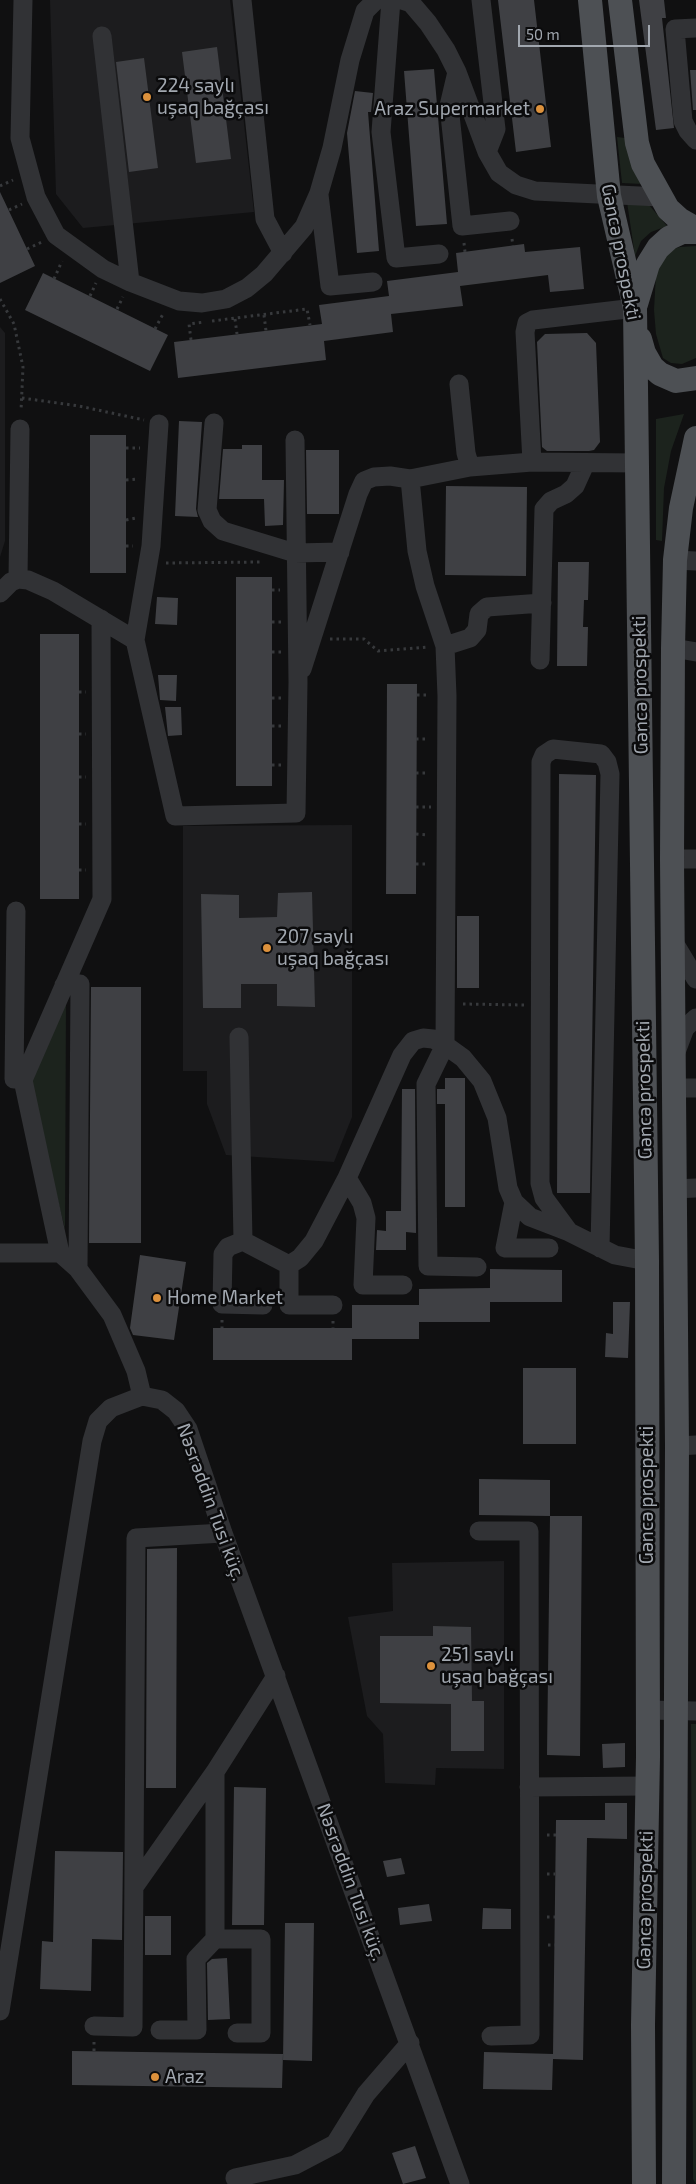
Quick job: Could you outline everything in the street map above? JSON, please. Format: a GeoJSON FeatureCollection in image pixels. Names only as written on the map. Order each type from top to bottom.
{"type":"FeatureCollection","features":[{"type":"Feature","properties":{"kind":"main road","name":"Gəncə prospekti"},"geometry":{"type":"LineString","coordinates":[[590,0],[609,196],[636,308],[647,1261],[647,1786],[643,2025],[644,2184]]}},
{"type":"Feature","properties":{"kind":"main road"},"geometry":{"type":"LineString","coordinates":[[620,0],[637,143],[643,164],[660,197],[679,218],[696,230]]}},
{"type":"Feature","properties":{"kind":"main road"},"geometry":{"type":"LineString","coordinates":[[696,230],[682,232],[669,238],[658,248],[645,271],[636,308],[644,353],[652,367],[667,379],[686,381],[696,378]]}},
{"type":"Feature","properties":{"kind":"main road","name":"Gəncə prospekti"},"geometry":{"type":"LineString","coordinates":[[674,2184],[686,1710],[686,1188],[685,1088],[675,1055],[672,859],[672,648],[686,560],[681,508],[696,438]]}},
{"type":"Feature","properties":{"kind":"street"},"geometry":{"type":"LineString","coordinates":[[23,0],[20,138],[36,197],[56,235],[103,269],[130,282],[179,301],[202,303],[226,299],[247,288],[283,253],[304,227],[319,193],[332,148],[350,60],[365,11],[376,0]]}},
{"type":"Feature","properties":{"kind":"street"},"geometry":{"type":"LineString","coordinates":[[242,0],[266,219],[283,253]]}},
{"type":"Feature","properties":{"kind":"street"},"geometry":{"type":"LineString","coordinates":[[391,0],[381,132],[396,258],[439,254]]}},
{"type":"Feature","properties":{"kind":"street"},"geometry":{"type":"LineString","coordinates":[[402,0],[410,3],[428,23],[457,72],[487,152],[499,173],[516,185],[535,191],[660,197]]}},
{"type":"Feature","properties":{"kind":"street"},"geometry":{"type":"LineString","coordinates":[[481,0],[496,129],[487,152]]}},
{"type":"Feature","properties":{"kind":"street"},"geometry":{"type":"LineString","coordinates":[[696,28],[675,29],[683,121],[696,140]]}},
{"type":"Feature","properties":{"kind":"street"},"geometry":{"type":"LineString","coordinates":[[102,36],[130,282]]}},
{"type":"Feature","properties":{"kind":"street"},"geometry":{"type":"LineString","coordinates":[[457,72],[449,106],[462,226],[510,220]]}},
{"type":"Feature","properties":{"kind":"street"},"geometry":{"type":"LineString","coordinates":[[319,193],[330,286],[373,282]]}},
{"type":"Feature","properties":{"kind":"street"},"geometry":{"type":"LineString","coordinates":[[532,462],[525,332],[527,323],[533,320],[636,308]]}},
{"type":"Feature","properties":{"kind":"street"},"geometry":{"type":"LineString","coordinates":[[459,384],[466,453],[470,467]]}},
{"type":"Feature","properties":{"kind":"street"},"geometry":{"type":"LineString","coordinates":[[214,423],[207,510],[212,521],[223,531],[295,558],[340,552]]}},
{"type":"Feature","properties":{"kind":"street"},"geometry":{"type":"LineString","coordinates":[[159,424],[157,478],[148,562],[135,640],[175,816],[296,813],[298,682],[294,440]]}},
{"type":"Feature","properties":{"kind":"street"},"geometry":{"type":"LineString","coordinates":[[20,429],[5,586],[39,584],[135,640]]}},
{"type":"Feature","properties":{"kind":"street"},"geometry":{"type":"LineString","coordinates":[[298,682],[358,494],[364,482],[374,477],[390,476],[410,479],[470,467],[532,462],[637,463]]}},
{"type":"Feature","properties":{"kind":"street"},"geometry":{"type":"LineString","coordinates":[[540,660],[544,509],[551,501],[566,494],[575,486],[585,464]]}},
{"type":"Feature","properties":{"kind":"street"},"geometry":{"type":"LineString","coordinates":[[410,479],[419,560],[425,586],[445,646],[447,696],[445,1045],[426,1084],[428,1266],[477,1267]]}},
{"type":"Feature","properties":{"kind":"street"},"geometry":{"type":"LineString","coordinates":[[445,646],[470,638],[477,630],[479,614],[487,607],[542,603]]}},
{"type":"Feature","properties":{"kind":"street"},"geometry":{"type":"LineString","coordinates":[[12,1080],[64,985],[102,899],[101,619]]}},
{"type":"Feature","properties":{"kind":"street"},"geometry":{"type":"LineString","coordinates":[[672,648],[696,652]]}},
{"type":"Feature","properties":{"kind":"street"},"geometry":{"type":"LineString","coordinates":[[569,1232],[544,1198],[540,1183],[541,762],[544,755],[552,750],[601,754],[607,762],[610,774],[600,1248]]}},
{"type":"Feature","properties":{"kind":"street"},"geometry":{"type":"LineString","coordinates":[[672,859],[696,859]]}},
{"type":"Feature","properties":{"kind":"street"},"geometry":{"type":"LineString","coordinates":[[0,2011],[92,1441],[98,1422],[111,1408],[142,1396],[136,1371],[112,1316],[78,1269],[60,1253],[12,1080],[16,911]]}},
{"type":"Feature","properties":{"kind":"street"},"geometry":{"type":"LineString","coordinates":[[674,941],[696,979]]}},
{"type":"Feature","properties":{"kind":"street"},"geometry":{"type":"LineString","coordinates":[[64,985],[80,984],[78,1269]]}},
{"type":"Feature","properties":{"kind":"street"},"geometry":{"type":"LineString","coordinates":[[675,1055],[685,1028],[696,1018]]}},
{"type":"Feature","properties":{"kind":"street"},"geometry":{"type":"LineString","coordinates":[[239,1037],[243,1241]]}},
{"type":"Feature","properties":{"kind":"street"},"geometry":{"type":"LineString","coordinates":[[289,1265],[300,1258],[314,1241],[347,1178],[402,1055],[413,1041],[423,1038],[433,1039],[445,1045],[463,1058],[482,1081],[497,1118],[508,1188],[514,1202],[530,1217],[569,1232],[615,1255],[647,1261]]}},
{"type":"Feature","properties":{"kind":"street"},"geometry":{"type":"LineString","coordinates":[[347,1178],[362,1203],[366,1218],[363,1286],[403,1285]]}},
{"type":"Feature","properties":{"kind":"street"},"geometry":{"type":"LineString","coordinates":[[514,1202],[506,1248],[550,1248]]}},
{"type":"Feature","properties":{"kind":"street"},"geometry":{"type":"LineString","coordinates":[[263,1305],[222,1304],[224,1254],[228,1247],[243,1241],[289,1265]]}},
{"type":"Feature","properties":{"kind":"street"},"geometry":{"type":"LineString","coordinates":[[0,1253],[60,1253]]}},
{"type":"Feature","properties":{"kind":"street"},"geometry":{"type":"LineString","coordinates":[[289,1265],[288,1305],[333,1305]]}},
{"type":"Feature","properties":{"kind":"street","name":"Nəsrəddin Tusi küç."},"geometry":{"type":"LineString","coordinates":[[142,1396],[162,1400],[176,1411],[188,1429],[223,1532],[460,2184]]}},
{"type":"Feature","properties":{"kind":"street"},"geometry":{"type":"LineString","coordinates":[[480,1531],[529,1531],[530,2035],[491,2036]]}},
{"type":"Feature","properties":{"kind":"street"},"geometry":{"type":"LineString","coordinates":[[94,2026],[133,2027],[136,1538],[223,1532]]}},
{"type":"Feature","properties":{"kind":"street"},"geometry":{"type":"LineString","coordinates":[[134,1887],[215,1772],[276,1676]]}},
{"type":"Feature","properties":{"kind":"street"},"geometry":{"type":"LineString","coordinates":[[647,1710],[686,1710]]}},
{"type":"Feature","properties":{"kind":"street"},"geometry":{"type":"LineString","coordinates":[[160,2030],[198,2030],[196,1959],[215,1939],[215,1772]]}},
{"type":"Feature","properties":{"kind":"street"},"geometry":{"type":"LineString","coordinates":[[529,1787],[647,1786]]}},
{"type":"Feature","properties":{"kind":"street"},"geometry":{"type":"LineString","coordinates":[[215,1939],[261,1939],[261,2034],[237,2033]]}},
{"type":"Feature","properties":{"kind":"street"},"geometry":{"type":"LineString","coordinates":[[235,2178],[295,2165],[335,2144],[366,2094],[410,2043]]}},
{"type":"Feature","properties":{"kind":"path"},"geometry":{"type":"LineString","coordinates":[[0,299],[14,324],[23,367],[20,429]]}},
{"type":"Feature","properties":{"kind":"path"},"geometry":{"type":"LineString","coordinates":[[190,340],[189,324],[307,309],[310,325]]}},
{"type":"Feature","properties":{"kind":"path"},"geometry":{"type":"LineString","coordinates":[[264,315],[266,330]]}},
{"type":"Feature","properties":{"kind":"path"},"geometry":{"type":"LineString","coordinates":[[235,319],[236,334]]}},
{"type":"Feature","properties":{"kind":"path"},"geometry":{"type":"LineString","coordinates":[[22,398],[79,406],[159,424]]}},
{"type":"Feature","properties":{"kind":"path"},"geometry":{"type":"LineString","coordinates":[[148,562],[295,558]]}},
{"type":"Feature","properties":{"kind":"path"},"geometry":{"type":"LineString","coordinates":[[312,639],[364,639],[378,651],[445,646]]}},
{"type":"Feature","properties":{"kind":"path"},"geometry":{"type":"LineString","coordinates":[[445,1003],[540,1005]]}},
{"type":"Feature","properties":{"kind":"shaded area","name":"224 saylı uşaq bağçası"},"geometry":{"type":"Polygon","coordinates":[[[50,0],[230,0],[254,212],[83,228],[56,194],[50,0]]]}},
{"type":"Feature","properties":{"kind":"shaded area"},"geometry":{"type":"Polygon","coordinates":[[[617,137],[625,138],[642,184],[622,183],[617,137]]]}},
{"type":"Feature","properties":{"kind":"shaded area"},"geometry":{"type":"Polygon","coordinates":[[[627,202],[649,205],[667,226],[651,232],[641,241],[635,256],[627,202]]]}},
{"type":"Feature","properties":{"kind":"shaded area"},"geometry":{"type":"Polygon","coordinates":[[[696,246],[696,358],[682,364],[671,363],[663,358],[656,334],[654,310],[656,274],[666,251],[680,247],[696,246]]]}},
{"type":"Feature","properties":{"kind":"shaded area"},"geometry":{"type":"Polygon","coordinates":[[[0,327],[5,333],[5,541],[0,557],[0,327]]]}},
{"type":"Feature","properties":{"kind":"shaded area"},"geometry":{"type":"Polygon","coordinates":[[[684,414],[671,451],[664,488],[662,541],[656,540],[656,419],[684,414]]]}},
{"type":"Feature","properties":{"kind":"shaded area","name":"207 saylı uşaq bağçası"},"geometry":{"type":"Polygon","coordinates":[[[352,825],[352,1117],[334,1162],[226,1155],[207,1104],[207,1071],[183,1071],[183,826],[352,825]]]}},
{"type":"Feature","properties":{"kind":"shaded area"},"geometry":{"type":"Polygon","coordinates":[[[66,997],[65,1229],[29,1084],[66,997]]]}},
{"type":"Feature","properties":{"kind":"shaded area","name":"251 saylı uşaq bağçası"},"geometry":{"type":"Polygon","coordinates":[[[504,1561],[504,1769],[436,1768],[435,1785],[385,1783],[383,1734],[367,1716],[348,1617],[393,1611],[392,1563],[504,1561]]]}},
{"type":"Feature","properties":{"kind":"shaded area"},"geometry":{"type":"Polygon","coordinates":[[[691,1724],[696,1724],[696,2184],[693,2179],[691,1724]]]}},
{"type":"Feature","properties":{"kind":"building"},"geometry":{"type":"Polygon","coordinates":[[[498,0],[534,0],[551,147],[516,152],[498,0]]]}},
{"type":"Feature","properties":{"kind":"building"},"geometry":{"type":"Polygon","coordinates":[[[639,0],[664,0],[666,18],[662,18],[674,128],[656,130],[639,0]]]}},
{"type":"Feature","properties":{"kind":"building"},"geometry":{"type":"Polygon","coordinates":[[[217,47],[231,159],[196,163],[182,52],[217,47]]]}},
{"type":"Feature","properties":{"kind":"building"},"geometry":{"type":"Polygon","coordinates":[[[144,58],[158,168],[129,172],[116,62],[144,58]]]}},
{"type":"Feature","properties":{"kind":"building"},"geometry":{"type":"Polygon","coordinates":[[[434,69],[447,224],[416,226],[404,71],[434,69]]]}},
{"type":"Feature","properties":{"kind":"building"},"geometry":{"type":"Polygon","coordinates":[[[690,70],[696,70],[696,110],[693,110],[690,70]]]}},
{"type":"Feature","properties":{"kind":"building"},"geometry":{"type":"Polygon","coordinates":[[[355,91],[373,93],[371,112],[368,112],[379,251],[357,253],[347,133],[355,91]]]}},
{"type":"Feature","properties":{"kind":"building"},"geometry":{"type":"Polygon","coordinates":[[[0,192],[35,266],[0,283],[0,192]]]}},
{"type":"Feature","properties":{"kind":"building"},"geometry":{"type":"Polygon","coordinates":[[[524,244],[525,252],[580,247],[584,289],[550,292],[548,275],[460,286],[463,306],[391,314],[393,332],[324,341],[326,360],[178,378],[174,342],[322,324],[319,305],[389,296],[387,281],[458,272],[456,253],[524,244]]]}},
{"type":"Feature","properties":{"kind":"building"},"geometry":{"type":"Polygon","coordinates":[[[43,273],[168,335],[150,371],[25,310],[43,273]]]}},
{"type":"Feature","properties":{"kind":"building"},"geometry":{"type":"Polygon","coordinates":[[[587,333],[596,343],[600,442],[594,450],[589,451],[547,451],[542,447],[537,342],[545,334],[587,333]]]}},
{"type":"Feature","properties":{"kind":"building"},"geometry":{"type":"Polygon","coordinates":[[[179,421],[202,422],[196,509],[198,517],[175,516],[179,421]]]}},
{"type":"Feature","properties":{"kind":"building"},"geometry":{"type":"Polygon","coordinates":[[[90,435],[126,435],[126,573],[90,573],[90,435]]]}},
{"type":"Feature","properties":{"kind":"building"},"geometry":{"type":"Polygon","coordinates":[[[242,445],[262,445],[262,480],[284,480],[283,525],[265,526],[264,499],[219,499],[223,449],[242,449],[242,445]]]}},
{"type":"Feature","properties":{"kind":"building"},"geometry":{"type":"Polygon","coordinates":[[[306,450],[339,450],[339,514],[307,514],[306,450]]]}},
{"type":"Feature","properties":{"kind":"building"},"geometry":{"type":"Polygon","coordinates":[[[446,486],[527,487],[526,576],[445,575],[446,486]]]}},
{"type":"Feature","properties":{"kind":"building"},"geometry":{"type":"Polygon","coordinates":[[[558,562],[589,562],[588,600],[584,600],[583,627],[588,627],[587,666],[557,666],[558,562]]]}},
{"type":"Feature","properties":{"kind":"building"},"geometry":{"type":"Polygon","coordinates":[[[236,577],[272,577],[272,786],[236,786],[236,577]]]}},
{"type":"Feature","properties":{"kind":"building"},"geometry":{"type":"Polygon","coordinates":[[[157,597],[178,598],[177,625],[155,624],[157,597]]]}},
{"type":"Feature","properties":{"kind":"building"},"geometry":{"type":"Polygon","coordinates":[[[40,634],[79,634],[79,899],[40,899],[40,634]]]}},
{"type":"Feature","properties":{"kind":"building"},"geometry":{"type":"Polygon","coordinates":[[[158,675],[177,675],[176,701],[160,700],[158,675]]]}},
{"type":"Feature","properties":{"kind":"building"},"geometry":{"type":"Polygon","coordinates":[[[387,684],[417,684],[416,894],[386,894],[387,684]]]}},
{"type":"Feature","properties":{"kind":"building"},"geometry":{"type":"Polygon","coordinates":[[[165,707],[181,707],[182,735],[168,736],[165,707]]]}},
{"type":"Feature","properties":{"kind":"building"},"geometry":{"type":"Polygon","coordinates":[[[559,774],[596,775],[590,1193],[557,1193],[559,774]]]}},
{"type":"Feature","properties":{"kind":"building"},"geometry":{"type":"Polygon","coordinates":[[[312,892],[315,1007],[277,1006],[277,984],[241,984],[241,1008],[203,1008],[201,894],[239,895],[239,918],[277,917],[278,893],[312,892]]]}},
{"type":"Feature","properties":{"kind":"building"},"geometry":{"type":"Polygon","coordinates":[[[457,916],[479,916],[479,988],[457,988],[457,916]]]}},
{"type":"Feature","properties":{"kind":"building"},"geometry":{"type":"Polygon","coordinates":[[[91,987],[141,987],[141,1243],[89,1243],[91,987]]]}},
{"type":"Feature","properties":{"kind":"building"},"geometry":{"type":"Polygon","coordinates":[[[445,1078],[465,1078],[465,1207],[445,1207],[445,1104],[437,1104],[437,1089],[445,1089],[445,1078]]]}},
{"type":"Feature","properties":{"kind":"building"},"geometry":{"type":"Polygon","coordinates":[[[402,1089],[415,1089],[416,1233],[406,1232],[406,1250],[376,1250],[377,1230],[386,1231],[386,1211],[401,1211],[402,1089]]]}},
{"type":"Feature","properties":{"kind":"building","name":"Home Market"},"geometry":{"type":"Polygon","coordinates":[[[140,1255],[186,1262],[174,1340],[133,1335],[130,1328],[140,1255]]]}},
{"type":"Feature","properties":{"kind":"building"},"geometry":{"type":"Polygon","coordinates":[[[490,1269],[562,1270],[562,1302],[490,1302],[490,1322],[419,1322],[419,1339],[352,1339],[352,1305],[419,1305],[419,1289],[490,1288],[490,1269]]]}},
{"type":"Feature","properties":{"kind":"building"},"geometry":{"type":"Polygon","coordinates":[[[613,1302],[630,1302],[628,1358],[605,1357],[606,1333],[613,1334],[613,1302]]]}},
{"type":"Feature","properties":{"kind":"building"},"geometry":{"type":"Polygon","coordinates":[[[213,1328],[352,1328],[352,1360],[213,1360],[213,1328]]]}},
{"type":"Feature","properties":{"kind":"building"},"geometry":{"type":"Polygon","coordinates":[[[523,1368],[576,1368],[576,1444],[523,1444],[523,1368]]]}},
{"type":"Feature","properties":{"kind":"building"},"geometry":{"type":"Polygon","coordinates":[[[479,1479],[550,1480],[550,1516],[479,1515],[479,1479]]]}},
{"type":"Feature","properties":{"kind":"building"},"geometry":{"type":"Polygon","coordinates":[[[550,1516],[582,1516],[580,1756],[547,1755],[550,1516]]]}},
{"type":"Feature","properties":{"kind":"building"},"geometry":{"type":"Polygon","coordinates":[[[177,1548],[176,1788],[146,1788],[147,1549],[177,1548]]]}},
{"type":"Feature","properties":{"kind":"building"},"geometry":{"type":"Polygon","coordinates":[[[433,1626],[471,1627],[472,1701],[484,1701],[484,1751],[451,1751],[451,1704],[380,1703],[380,1636],[433,1636],[433,1626]]]}},
{"type":"Feature","properties":{"kind":"building"},"geometry":{"type":"Polygon","coordinates":[[[625,1743],[625,1767],[603,1768],[602,1744],[625,1743]]]}},
{"type":"Feature","properties":{"kind":"building"},"geometry":{"type":"Polygon","coordinates":[[[234,1787],[266,1788],[264,1925],[232,1925],[234,1787]]]}},
{"type":"Feature","properties":{"kind":"building"},"geometry":{"type":"Polygon","coordinates":[[[605,1803],[627,1803],[627,1839],[587,1838],[583,2060],[553,2059],[552,2090],[483,2089],[484,2052],[553,2054],[556,1820],[605,1820],[605,1803]]]}},
{"type":"Feature","properties":{"kind":"building"},"geometry":{"type":"Polygon","coordinates":[[[55,1851],[123,1852],[122,1940],[92,1939],[91,1991],[40,1989],[42,1941],[53,1942],[55,1851]]]}},
{"type":"Feature","properties":{"kind":"building"},"geometry":{"type":"Polygon","coordinates":[[[401,1858],[405,1874],[387,1877],[383,1861],[401,1858]]]}},
{"type":"Feature","properties":{"kind":"building"},"geometry":{"type":"Polygon","coordinates":[[[429,1904],[432,1921],[400,1925],[398,1908],[429,1904]]]}},
{"type":"Feature","properties":{"kind":"building"},"geometry":{"type":"Polygon","coordinates":[[[483,1908],[511,1909],[511,1929],[482,1929],[483,1908]]]}},
{"type":"Feature","properties":{"kind":"building"},"geometry":{"type":"Polygon","coordinates":[[[145,1916],[171,1916],[171,1955],[145,1955],[145,1916]]]}},
{"type":"Feature","properties":{"kind":"building"},"geometry":{"type":"Polygon","coordinates":[[[285,1923],[314,1923],[312,2061],[283,2060],[285,1923]]]}},
{"type":"Feature","properties":{"kind":"building"},"geometry":{"type":"Polygon","coordinates":[[[227,1958],[230,2019],[208,2020],[207,1963],[212,1959],[227,1958]]]}},
{"type":"Feature","properties":{"kind":"building"},"geometry":{"type":"Polygon","coordinates":[[[72,2051],[283,2054],[282,2088],[72,2085],[72,2051]]]}},
{"type":"Feature","properties":{"kind":"building"},"geometry":{"type":"Polygon","coordinates":[[[415,2146],[426,2178],[403,2184],[392,2153],[415,2146]]]}},
{"type":"Feature","properties":{"kind":"place","name":"224 saylı uşaq bağçası"},"geometry":{"type":"Point","coordinates":[147,97]}},
{"type":"Feature","properties":{"kind":"place","name":"Araz Supermarket"},"geometry":{"type":"Point","coordinates":[540,109]}},
{"type":"Feature","properties":{"kind":"place","name":"207 saylı uşaq bağçası"},"geometry":{"type":"Point","coordinates":[267,948]}},
{"type":"Feature","properties":{"kind":"place","name":"Home Market"},"geometry":{"type":"Point","coordinates":[157,1298]}},
{"type":"Feature","properties":{"kind":"place","name":"251 saylı uşaq bağçası"},"geometry":{"type":"Point","coordinates":[431,1666]}},
{"type":"Feature","properties":{"kind":"place","name":"Araz"},"geometry":{"type":"Point","coordinates":[155,2077]}}]}
